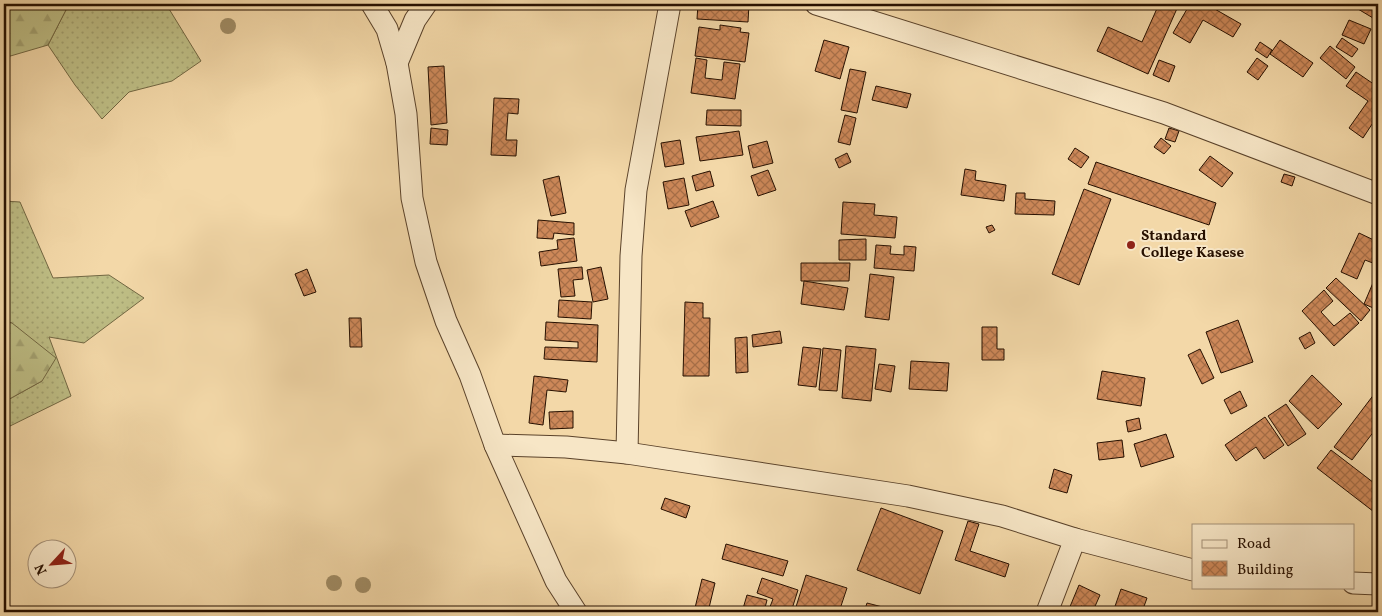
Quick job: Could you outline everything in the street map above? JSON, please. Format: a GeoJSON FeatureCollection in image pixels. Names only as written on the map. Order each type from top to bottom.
{"type":"FeatureCollection","features":[{"type":"Feature","properties":{"kind":"street"},"geometry":{"type":"LineString","coordinates":[[372,4],[386,29],[397,63],[406,114],[412,198],[426,262],[446,321],[470,375],[496,445],[556,581],[576,612]]}},
{"type":"Feature","properties":{"kind":"street"},"geometry":{"type":"LineString","coordinates":[[397,63],[415,20],[426,4]]}},
{"type":"Feature","properties":{"kind":"street"},"geometry":{"type":"LineString","coordinates":[[627,453],[630,256],[636,190],[670,4]]}},
{"type":"Feature","properties":{"kind":"street"},"geometry":{"type":"LineString","coordinates":[[816,4],[1164,113],[1378,194]]}},
{"type":"Feature","properties":{"kind":"street"},"geometry":{"type":"LineString","coordinates":[[496,445],[566,447],[627,453],[908,496],[1002,516],[1075,539],[1192,570]]}},
{"type":"Feature","properties":{"kind":"street"},"geometry":{"type":"LineString","coordinates":[[1047,612],[1075,539]]}},
{"type":"Feature","properties":{"kind":"street"},"geometry":{"type":"LineString","coordinates":[[1354,583],[1378,584]]}},
{"type":"Feature","properties":{"kind":"green space"},"geometry":{"type":"Polygon","coordinates":[[[4,4],[69,4],[48,45],[7,57],[4,56],[4,4]]]}},
{"type":"Feature","properties":{"kind":"green space"},"geometry":{"type":"Polygon","coordinates":[[[69,4],[166,4],[201,61],[172,81],[129,92],[102,119],[75,85],[48,45],[69,4]]]}},
{"type":"Feature","properties":{"kind":"green space"},"geometry":{"type":"Polygon","coordinates":[[[4,201],[20,202],[53,278],[109,275],[144,298],[84,343],[49,337],[71,396],[4,429],[4,402],[42,381],[12,323],[4,322],[4,201]]]}},
{"type":"Feature","properties":{"kind":"green space"},"geometry":{"type":"Polygon","coordinates":[[[4,322],[12,323],[56,358],[42,381],[4,402],[4,322]]]}},
{"type":"Feature","properties":{"kind":"building"},"geometry":{"type":"Polygon","coordinates":[[[698,4],[749,4],[748,22],[697,19],[698,4]]]}},
{"type":"Feature","properties":{"kind":"building"},"geometry":{"type":"Polygon","coordinates":[[[1159,4],[1179,4],[1148,74],[1097,51],[1108,27],[1142,42],[1159,4]]]}},
{"type":"Feature","properties":{"kind":"building"},"geometry":{"type":"Polygon","coordinates":[[[1190,4],[1206,4],[1241,24],[1233,37],[1203,20],[1190,43],[1173,33],[1190,4]]]}},
{"type":"Feature","properties":{"kind":"building"},"geometry":{"type":"Polygon","coordinates":[[[1361,4],[1378,4],[1378,21],[1358,9],[1361,4]]]}},
{"type":"Feature","properties":{"kind":"building"},"geometry":{"type":"Polygon","coordinates":[[[1349,20],[1371,29],[1364,44],[1342,35],[1349,20]]]}},
{"type":"Feature","properties":{"kind":"building"},"geometry":{"type":"Polygon","coordinates":[[[720,25],[741,28],[740,32],[749,33],[745,62],[695,56],[699,27],[720,30],[720,25]]]}},
{"type":"Feature","properties":{"kind":"building"},"geometry":{"type":"Polygon","coordinates":[[[1342,38],[1358,49],[1352,57],[1336,47],[1342,38]]]}},
{"type":"Feature","properties":{"kind":"building"},"geometry":{"type":"Polygon","coordinates":[[[824,40],[849,47],[840,79],[815,71],[824,40]]]}},
{"type":"Feature","properties":{"kind":"building"},"geometry":{"type":"Polygon","coordinates":[[[1280,40],[1313,63],[1303,77],[1270,54],[1280,40]]]}},
{"type":"Feature","properties":{"kind":"building"},"geometry":{"type":"Polygon","coordinates":[[[1260,42],[1272,50],[1267,58],[1255,50],[1260,42]]]}},
{"type":"Feature","properties":{"kind":"building"},"geometry":{"type":"Polygon","coordinates":[[[1330,46],[1355,67],[1346,79],[1320,58],[1330,46]]]}},
{"type":"Feature","properties":{"kind":"building"},"geometry":{"type":"Polygon","coordinates":[[[696,58],[707,60],[705,78],[722,80],[724,62],[740,64],[735,99],[691,93],[696,58]]]}},
{"type":"Feature","properties":{"kind":"building"},"geometry":{"type":"Polygon","coordinates":[[[1257,58],[1268,66],[1258,80],[1247,72],[1257,58]]]}},
{"type":"Feature","properties":{"kind":"building"},"geometry":{"type":"Polygon","coordinates":[[[1159,60],[1175,66],[1169,82],[1153,75],[1159,60]]]}},
{"type":"Feature","properties":{"kind":"building"},"geometry":{"type":"Polygon","coordinates":[[[444,66],[447,123],[431,125],[428,67],[444,66]]]}},
{"type":"Feature","properties":{"kind":"building"},"geometry":{"type":"Polygon","coordinates":[[[850,69],[866,72],[857,113],[841,110],[850,69]]]}},
{"type":"Feature","properties":{"kind":"building"},"geometry":{"type":"Polygon","coordinates":[[[1356,72],[1378,87],[1378,115],[1363,138],[1349,128],[1368,101],[1346,86],[1356,72]]]}},
{"type":"Feature","properties":{"kind":"building"},"geometry":{"type":"Polygon","coordinates":[[[876,86],[911,94],[907,108],[872,100],[876,86]]]}},
{"type":"Feature","properties":{"kind":"building"},"geometry":{"type":"Polygon","coordinates":[[[494,98],[519,99],[518,114],[508,113],[506,140],[517,140],[516,156],[491,155],[494,98]]]}},
{"type":"Feature","properties":{"kind":"building"},"geometry":{"type":"Polygon","coordinates":[[[707,110],[741,110],[741,126],[706,125],[707,110]]]}},
{"type":"Feature","properties":{"kind":"building"},"geometry":{"type":"Polygon","coordinates":[[[845,115],[856,118],[850,145],[838,142],[845,115]]]}},
{"type":"Feature","properties":{"kind":"building"},"geometry":{"type":"Polygon","coordinates":[[[431,128],[448,130],[447,145],[430,144],[431,128]]]}},
{"type":"Feature","properties":{"kind":"building"},"geometry":{"type":"Polygon","coordinates":[[[1169,128],[1179,131],[1175,142],[1165,139],[1169,128]]]}},
{"type":"Feature","properties":{"kind":"building"},"geometry":{"type":"Polygon","coordinates":[[[739,131],[743,155],[700,161],[696,137],[739,131]]]}},
{"type":"Feature","properties":{"kind":"building"},"geometry":{"type":"Polygon","coordinates":[[[1161,138],[1171,146],[1164,154],[1154,147],[1161,138]]]}},
{"type":"Feature","properties":{"kind":"building"},"geometry":{"type":"Polygon","coordinates":[[[680,140],[684,164],[665,167],[661,143],[680,140]]]}},
{"type":"Feature","properties":{"kind":"building"},"geometry":{"type":"Polygon","coordinates":[[[767,141],[773,163],[753,168],[748,146],[767,141]]]}},
{"type":"Feature","properties":{"kind":"building"},"geometry":{"type":"Polygon","coordinates":[[[1075,148],[1089,157],[1081,168],[1068,159],[1075,148]]]}},
{"type":"Feature","properties":{"kind":"building"},"geometry":{"type":"Polygon","coordinates":[[[847,153],[851,162],[839,168],[835,159],[847,153]]]}},
{"type":"Feature","properties":{"kind":"building"},"geometry":{"type":"Polygon","coordinates":[[[1210,156],[1233,173],[1222,187],[1199,170],[1210,156]]]}},
{"type":"Feature","properties":{"kind":"building"},"geometry":{"type":"Polygon","coordinates":[[[1096,162],[1216,203],[1209,225],[1088,184],[1096,162]]]}},
{"type":"Feature","properties":{"kind":"building"},"geometry":{"type":"Polygon","coordinates":[[[965,169],[976,171],[975,180],[1006,185],[1004,201],[961,195],[965,169]]]}},
{"type":"Feature","properties":{"kind":"building"},"geometry":{"type":"Polygon","coordinates":[[[768,170],[776,190],[758,196],[751,176],[768,170]]]}},
{"type":"Feature","properties":{"kind":"building"},"geometry":{"type":"Polygon","coordinates":[[[710,171],[714,186],[696,191],[692,176],[710,171]]]}},
{"type":"Feature","properties":{"kind":"building"},"geometry":{"type":"Polygon","coordinates":[[[1284,174],[1295,177],[1292,186],[1281,182],[1284,174]]]}},
{"type":"Feature","properties":{"kind":"building"},"geometry":{"type":"Polygon","coordinates":[[[559,176],[566,213],[551,216],[543,180],[559,176]]]}},
{"type":"Feature","properties":{"kind":"building"},"geometry":{"type":"Polygon","coordinates":[[[684,178],[689,205],[668,209],[663,182],[684,178]]]}},
{"type":"Feature","properties":{"kind":"building"},"geometry":{"type":"Polygon","coordinates":[[[1084,189],[1111,199],[1079,285],[1052,274],[1084,189]]]}},
{"type":"Feature","properties":{"kind":"building"},"geometry":{"type":"Polygon","coordinates":[[[1016,193],[1025,193],[1025,199],[1055,201],[1054,215],[1015,214],[1016,193]]]}},
{"type":"Feature","properties":{"kind":"building"},"geometry":{"type":"Polygon","coordinates":[[[713,201],[719,217],[691,227],[685,211],[713,201]]]}},
{"type":"Feature","properties":{"kind":"building"},"geometry":{"type":"Polygon","coordinates":[[[843,202],[875,204],[874,215],[897,217],[895,238],[841,234],[843,202]]]}},
{"type":"Feature","properties":{"kind":"building"},"geometry":{"type":"Polygon","coordinates":[[[538,220],[574,223],[574,235],[554,233],[553,239],[537,238],[538,220]]]}},
{"type":"Feature","properties":{"kind":"building"},"geometry":{"type":"Polygon","coordinates":[[[992,225],[995,230],[989,233],[986,227],[992,225]]]}},
{"type":"Feature","properties":{"kind":"building"},"geometry":{"type":"Polygon","coordinates":[[[1359,233],[1378,242],[1378,265],[1365,260],[1357,279],[1341,272],[1359,233]]]}},
{"type":"Feature","properties":{"kind":"building"},"geometry":{"type":"Polygon","coordinates":[[[574,238],[577,261],[541,266],[539,252],[558,249],[557,240],[574,238]]]}},
{"type":"Feature","properties":{"kind":"building"},"geometry":{"type":"Polygon","coordinates":[[[866,239],[866,260],[839,260],[839,240],[866,239]]]}},
{"type":"Feature","properties":{"kind":"building"},"geometry":{"type":"Polygon","coordinates":[[[876,245],[891,246],[890,254],[904,255],[904,246],[916,247],[914,271],[874,268],[876,245]]]}},
{"type":"Feature","properties":{"kind":"building"},"geometry":{"type":"Polygon","coordinates":[[[801,263],[850,263],[849,281],[801,281],[801,263]]]}},
{"type":"Feature","properties":{"kind":"building"},"geometry":{"type":"Polygon","coordinates":[[[582,267],[583,279],[573,280],[575,296],[561,297],[558,269],[582,267]]]}},
{"type":"Feature","properties":{"kind":"building"},"geometry":{"type":"Polygon","coordinates":[[[601,267],[608,299],[593,302],[587,270],[601,267]]]}},
{"type":"Feature","properties":{"kind":"building"},"geometry":{"type":"Polygon","coordinates":[[[307,269],[316,292],[304,296],[295,274],[307,269]]]}},
{"type":"Feature","properties":{"kind":"building"},"geometry":{"type":"Polygon","coordinates":[[[1378,271],[1378,310],[1364,304],[1378,271]]]}},
{"type":"Feature","properties":{"kind":"building"},"geometry":{"type":"Polygon","coordinates":[[[870,274],[894,277],[889,320],[865,317],[870,274]]]}},
{"type":"Feature","properties":{"kind":"building"},"geometry":{"type":"Polygon","coordinates":[[[1336,278],[1370,310],[1361,321],[1326,288],[1336,278]]]}},
{"type":"Feature","properties":{"kind":"building"},"geometry":{"type":"Polygon","coordinates":[[[804,281],[848,288],[844,310],[801,304],[804,281]]]}},
{"type":"Feature","properties":{"kind":"building"},"geometry":{"type":"Polygon","coordinates":[[[1324,290],[1333,301],[1321,312],[1334,326],[1350,313],[1359,323],[1334,346],[1302,311],[1324,290]]]}},
{"type":"Feature","properties":{"kind":"building"},"geometry":{"type":"Polygon","coordinates":[[[559,300],[592,302],[591,319],[558,317],[559,300]]]}},
{"type":"Feature","properties":{"kind":"building"},"geometry":{"type":"Polygon","coordinates":[[[685,302],[703,303],[703,318],[710,318],[709,376],[683,376],[685,302]]]}},
{"type":"Feature","properties":{"kind":"building"},"geometry":{"type":"Polygon","coordinates":[[[349,318],[361,318],[362,347],[350,347],[349,318]]]}},
{"type":"Feature","properties":{"kind":"building"},"geometry":{"type":"Polygon","coordinates":[[[1238,320],[1253,362],[1221,373],[1206,332],[1238,320]]]}},
{"type":"Feature","properties":{"kind":"building"},"geometry":{"type":"Polygon","coordinates":[[[546,322],[598,325],[597,362],[544,359],[545,347],[578,348],[578,342],[545,340],[546,322]]]}},
{"type":"Feature","properties":{"kind":"building"},"geometry":{"type":"Polygon","coordinates":[[[982,327],[997,327],[997,349],[1004,349],[1004,360],[982,360],[982,327]]]}},
{"type":"Feature","properties":{"kind":"building"},"geometry":{"type":"Polygon","coordinates":[[[780,331],[782,343],[753,347],[752,335],[780,331]]]}},
{"type":"Feature","properties":{"kind":"building"},"geometry":{"type":"Polygon","coordinates":[[[1310,332],[1315,343],[1305,349],[1299,338],[1310,332]]]}},
{"type":"Feature","properties":{"kind":"building"},"geometry":{"type":"Polygon","coordinates":[[[747,337],[748,372],[736,373],[735,338],[747,337]]]}},
{"type":"Feature","properties":{"kind":"building"},"geometry":{"type":"Polygon","coordinates":[[[846,346],[876,349],[871,401],[842,398],[846,346]]]}},
{"type":"Feature","properties":{"kind":"building"},"geometry":{"type":"Polygon","coordinates":[[[803,347],[821,349],[816,387],[798,385],[803,347]]]}},
{"type":"Feature","properties":{"kind":"building"},"geometry":{"type":"Polygon","coordinates":[[[823,348],[841,350],[837,391],[819,390],[823,348]]]}},
{"type":"Feature","properties":{"kind":"building"},"geometry":{"type":"Polygon","coordinates":[[[1200,349],[1214,378],[1202,384],[1188,355],[1200,349]]]}},
{"type":"Feature","properties":{"kind":"building"},"geometry":{"type":"Polygon","coordinates":[[[911,361],[949,363],[947,391],[909,389],[911,361]]]}},
{"type":"Feature","properties":{"kind":"building"},"geometry":{"type":"Polygon","coordinates":[[[879,364],[895,366],[891,392],[875,389],[879,364]]]}},
{"type":"Feature","properties":{"kind":"building"},"geometry":{"type":"Polygon","coordinates":[[[1102,371],[1145,378],[1141,406],[1097,399],[1102,371]]]}},
{"type":"Feature","properties":{"kind":"building"},"geometry":{"type":"Polygon","coordinates":[[[1312,375],[1342,404],[1318,429],[1289,401],[1312,375]]]}},
{"type":"Feature","properties":{"kind":"building"},"geometry":{"type":"Polygon","coordinates":[[[534,376],[568,380],[566,392],[547,390],[543,425],[529,423],[534,376]]]}},
{"type":"Feature","properties":{"kind":"building"},"geometry":{"type":"Polygon","coordinates":[[[1378,389],[1378,426],[1352,460],[1334,447],[1378,389]]]}},
{"type":"Feature","properties":{"kind":"building"},"geometry":{"type":"Polygon","coordinates":[[[1240,391],[1247,406],[1231,414],[1224,400],[1240,391]]]}},
{"type":"Feature","properties":{"kind":"building"},"geometry":{"type":"Polygon","coordinates":[[[1286,404],[1306,434],[1288,446],[1268,416],[1286,404]]]}},
{"type":"Feature","properties":{"kind":"building"},"geometry":{"type":"Polygon","coordinates":[[[573,411],[573,428],[550,429],[549,412],[573,411]]]}},
{"type":"Feature","properties":{"kind":"building"},"geometry":{"type":"Polygon","coordinates":[[[1265,417],[1284,445],[1264,459],[1256,447],[1236,461],[1225,445],[1265,417]]]}},
{"type":"Feature","properties":{"kind":"building"},"geometry":{"type":"Polygon","coordinates":[[[1139,418],[1141,429],[1128,432],[1126,421],[1139,418]]]}},
{"type":"Feature","properties":{"kind":"building"},"geometry":{"type":"Polygon","coordinates":[[[1166,434],[1174,457],[1141,467],[1134,444],[1166,434]]]}},
{"type":"Feature","properties":{"kind":"building"},"geometry":{"type":"Polygon","coordinates":[[[1122,440],[1124,457],[1099,460],[1097,443],[1122,440]]]}},
{"type":"Feature","properties":{"kind":"building"},"geometry":{"type":"Polygon","coordinates":[[[1331,450],[1378,486],[1378,515],[1317,468],[1331,450]]]}},
{"type":"Feature","properties":{"kind":"building"},"geometry":{"type":"Polygon","coordinates":[[[1054,469],[1072,475],[1067,493],[1049,488],[1054,469]]]}},
{"type":"Feature","properties":{"kind":"building"},"geometry":{"type":"Polygon","coordinates":[[[665,498],[690,506],[686,518],[661,509],[665,498]]]}},
{"type":"Feature","properties":{"kind":"building"},"geometry":{"type":"Polygon","coordinates":[[[881,508],[943,531],[920,594],[857,570],[881,508]]]}},
{"type":"Feature","properties":{"kind":"building"},"geometry":{"type":"Polygon","coordinates":[[[968,521],[979,524],[970,551],[1009,564],[1005,577],[955,560],[968,521]]]}},
{"type":"Feature","properties":{"kind":"building"},"geometry":{"type":"Polygon","coordinates":[[[726,544],[788,561],[783,576],[722,559],[726,544]]]}},
{"type":"Feature","properties":{"kind":"building"},"geometry":{"type":"Polygon","coordinates":[[[806,575],[847,588],[839,612],[804,612],[795,610],[806,575]]]}},
{"type":"Feature","properties":{"kind":"building"},"geometry":{"type":"Polygon","coordinates":[[[762,578],[798,590],[791,612],[768,612],[773,599],[757,593],[762,578]]]}},
{"type":"Feature","properties":{"kind":"building"},"geometry":{"type":"Polygon","coordinates":[[[702,579],[715,583],[708,612],[694,612],[702,579]]]}},
{"type":"Feature","properties":{"kind":"building"},"geometry":{"type":"Polygon","coordinates":[[[1079,585],[1100,595],[1093,611],[1081,606],[1079,612],[1069,609],[1079,585]]]}},
{"type":"Feature","properties":{"kind":"building"},"geometry":{"type":"Polygon","coordinates":[[[1121,589],[1147,598],[1142,612],[1113,612],[1121,589]]]}},
{"type":"Feature","properties":{"kind":"building"},"geometry":{"type":"Polygon","coordinates":[[[747,595],[767,600],[764,612],[742,612],[747,595]]]}},
{"type":"Feature","properties":{"kind":"building"},"geometry":{"type":"Polygon","coordinates":[[[867,603],[902,612],[864,612],[867,603]]]}},
{"type":"Feature","properties":{"kind":"place","name":"Standard College Kasese"},"geometry":{"type":"Point","coordinates":[1131,245]}}]}
